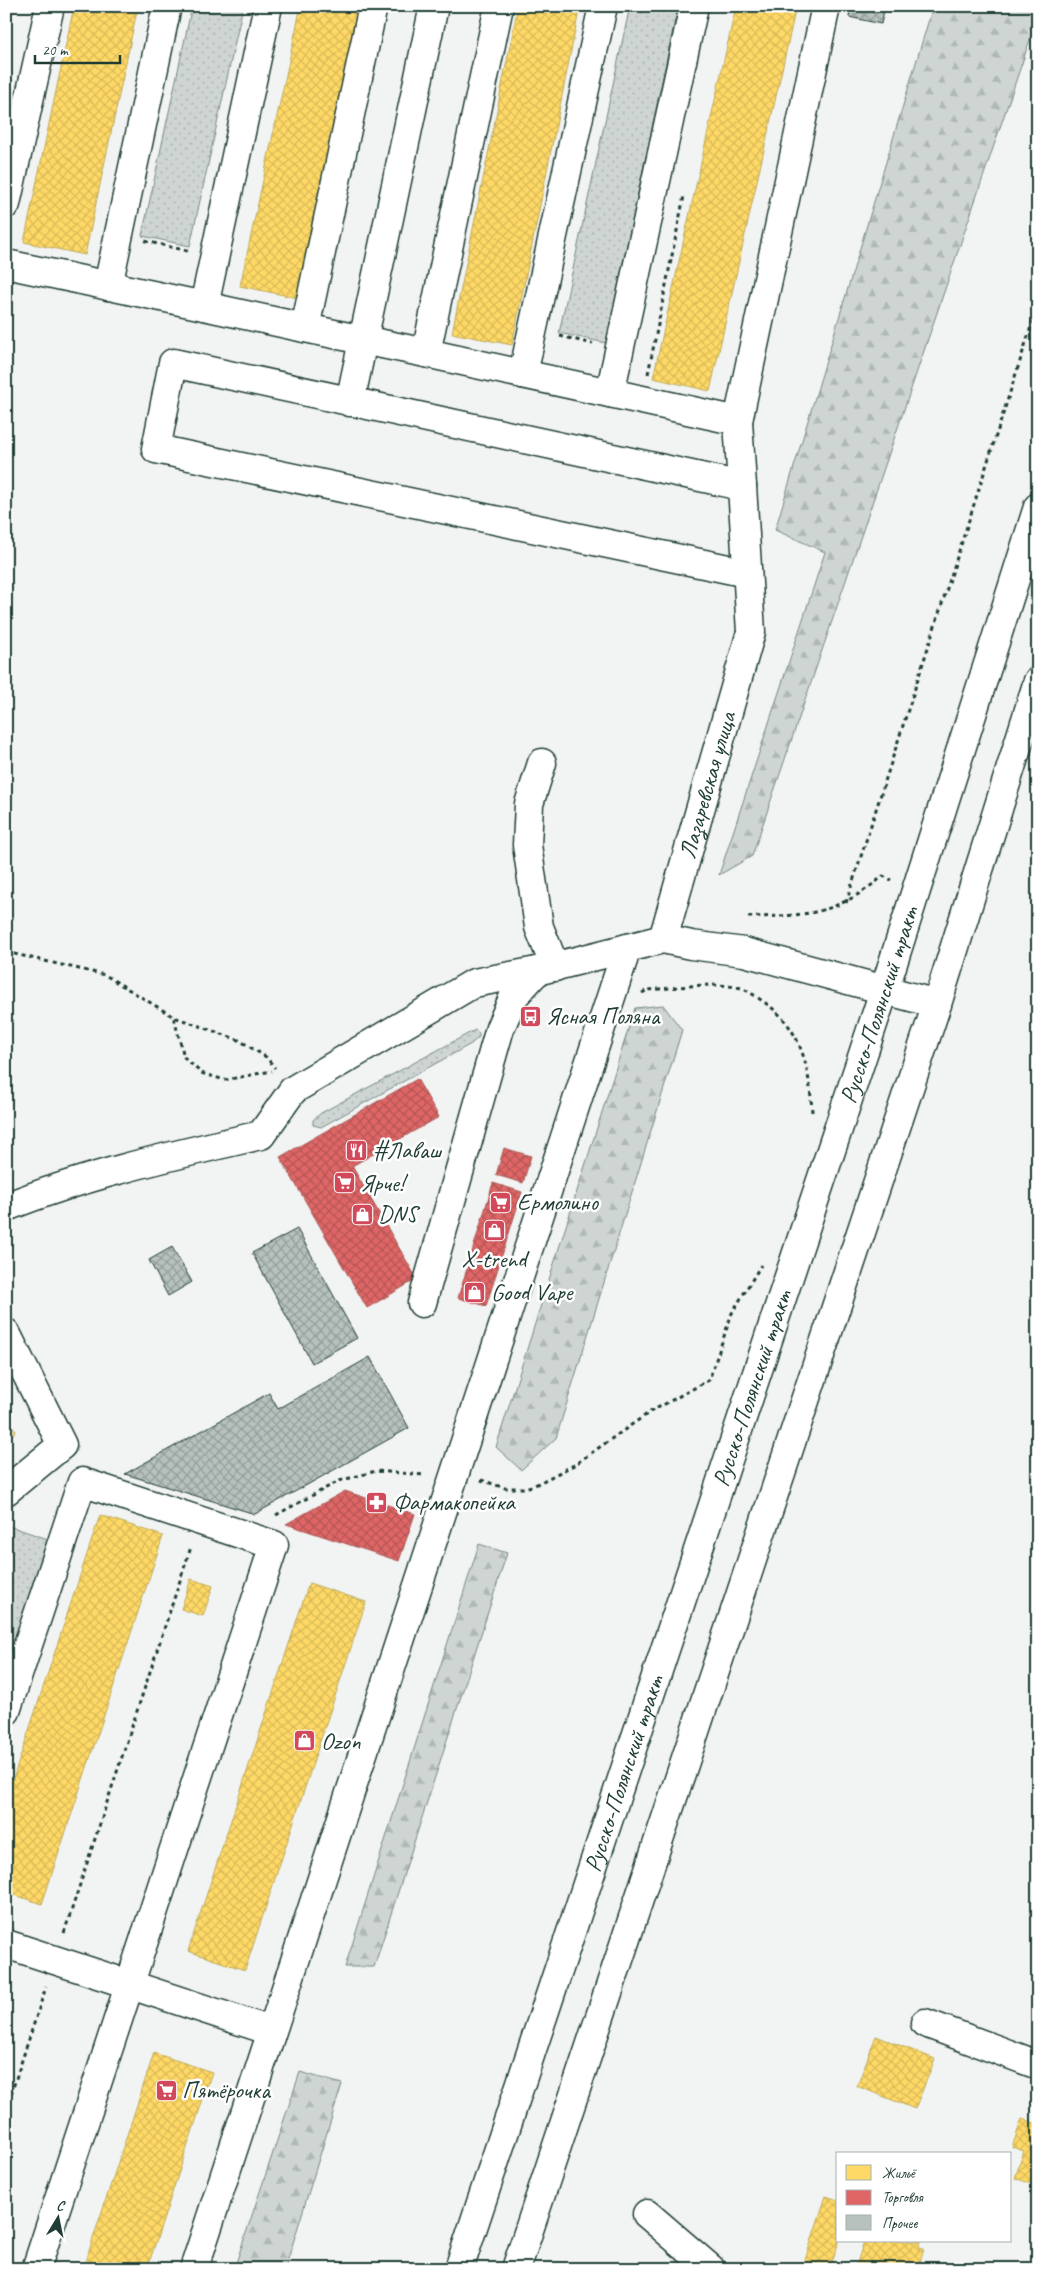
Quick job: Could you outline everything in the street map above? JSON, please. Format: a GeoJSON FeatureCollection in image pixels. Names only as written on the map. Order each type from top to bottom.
{"type":"FeatureCollection","features":[{"type":"Feature","properties":{"kind":"main road"},"geometry":{"type":"LineString","coordinates":[[6,204],[50,6]]}},
{"type":"Feature","properties":{"kind":"main road"},"geometry":{"type":"LineString","coordinates":[[108,286],[167,6]]}},
{"type":"Feature","properties":{"kind":"main road"},"geometry":{"type":"LineString","coordinates":[[204,306],[268,6]]}},
{"type":"Feature","properties":{"kind":"main road"},"geometry":{"type":"LineString","coordinates":[[305,328],[373,6]]}},
{"type":"Feature","properties":{"kind":"main road"},"geometry":{"type":"LineString","coordinates":[[350,402],[434,6]]}},
{"type":"Feature","properties":{"kind":"main road"},"geometry":{"type":"LineString","coordinates":[[426,353],[499,6]]}},
{"type":"Feature","properties":{"kind":"main road"},"geometry":{"type":"LineString","coordinates":[[523,374],[603,6]]}},
{"type":"Feature","properties":{"kind":"main road"},"geometry":{"type":"LineString","coordinates":[[610,393],[694,6]]}},
{"type":"Feature","properties":{"kind":"main road","name":"Лазаревская улица"},"geometry":{"type":"LineString","coordinates":[[663,939],[751,632],[738,421],[826,6]]}},
{"type":"Feature","properties":{"kind":"main road"},"geometry":{"type":"LineString","coordinates":[[6,264],[738,421]]}},
{"type":"Feature","properties":{"kind":"main road"},"geometry":{"type":"LineString","coordinates":[[742,486],[173,363],[156,449],[747,573]]}},
{"type":"Feature","properties":{"kind":"main road","name":"Русско-Полянский тракт"},"geometry":{"type":"LineString","coordinates":[[459,2269],[885,988],[1038,507]]}},
{"type":"Feature","properties":{"kind":"main road"},"geometry":{"type":"LineString","coordinates":[[516,2269],[937,1004],[1038,681]]}},
{"type":"Feature","properties":{"kind":"main road"},"geometry":{"type":"LineString","coordinates":[[542,763],[529,804],[527,845],[546,969]]}},
{"type":"Feature","properties":{"kind":"main road"},"geometry":{"type":"LineString","coordinates":[[6,1207],[69,1184],[172,1156],[261,1135],[293,1090],[474,983],[546,969],[663,939],[744,952],[885,988],[937,1004]]}},
{"type":"Feature","properties":{"kind":"main road"},"geometry":{"type":"LineString","coordinates":[[194,2269],[627,948]]}},
{"type":"Feature","properties":{"kind":"main road"},"geometry":{"type":"LineString","coordinates":[[422,1303],[500,1028],[514,996],[546,969]]}},
{"type":"Feature","properties":{"kind":"main road"},"geometry":{"type":"LineString","coordinates":[[6,1333],[62,1445],[6,1491]]}},
{"type":"Feature","properties":{"kind":"main road"},"geometry":{"type":"LineString","coordinates":[[6,1711],[82,1482],[274,1545],[36,2269]]}},
{"type":"Feature","properties":{"kind":"main road"},"geometry":{"type":"LineString","coordinates":[[6,1944],[272,2031]]}},
{"type":"Feature","properties":{"kind":"main road"},"geometry":{"type":"LineString","coordinates":[[925,2023],[1038,2065]]}},
{"type":"Feature","properties":{"kind":"main road"},"geometry":{"type":"LineString","coordinates":[[647,2214],[711,2269]]}},
{"type":"Feature","properties":{"kind":"path"},"geometry":{"type":"LineString","coordinates":[[646,382],[685,192]]}},
{"type":"Feature","properties":{"kind":"path"},"geometry":{"type":"LineString","coordinates":[[119,236],[214,256]]}},
{"type":"Feature","properties":{"kind":"path"},"geometry":{"type":"LineString","coordinates":[[846,902],[1038,305]]}},
{"type":"Feature","properties":{"kind":"path"},"geometry":{"type":"LineString","coordinates":[[532,330],[651,357]]}},
{"type":"Feature","properties":{"kind":"path"},"geometry":{"type":"LineString","coordinates":[[748,916],[800,916],[846,902],[867,890],[883,876],[899,884]]}},
{"type":"Feature","properties":{"kind":"path"},"geometry":{"type":"LineString","coordinates":[[6,952],[105,976],[174,1018],[238,1040],[266,1057],[276,1070],[225,1080],[201,1073],[184,1057],[174,1018]]}},
{"type":"Feature","properties":{"kind":"path"},"geometry":{"type":"LineString","coordinates":[[640,994],[648,990],[726,986],[747,990],[777,1010],[790,1026],[800,1044],[811,1086],[812,1119]]}},
{"type":"Feature","properties":{"kind":"path"},"geometry":{"type":"LineString","coordinates":[[261,1540],[264,1528],[272,1518],[339,1480],[376,1471],[478,1479],[505,1488],[523,1488],[533,1486],[574,1465],[650,1412],[708,1380],[732,1313],[763,1262]]}},
{"type":"Feature","properties":{"kind":"path"},"geometry":{"type":"LineString","coordinates":[[6,2109],[199,1520]]}},
{"type":"Feature","properties":{"kind":"green space"},"geometry":{"type":"Polygon","coordinates":[[[192,6],[243,6],[190,246],[142,236],[192,6]]]}},
{"type":"Feature","properties":{"kind":"green space"},"geometry":{"type":"Polygon","coordinates":[[[630,6],[678,6],[606,343],[559,333],[630,6]]]}},
{"type":"Feature","properties":{"kind":"green space"},"geometry":{"type":"Polygon","coordinates":[[[933,6],[1038,6],[1038,16],[752,856],[719,875],[825,552],[775,530],[933,6]]]}},
{"type":"Feature","properties":{"kind":"green space"},"geometry":{"type":"Polygon","coordinates":[[[663,1005],[682,1030],[556,1438],[521,1470],[496,1447],[635,1008],[663,1005]]]}},
{"type":"Feature","properties":{"kind":"green space"},"geometry":{"type":"Polygon","coordinates":[[[475,1030],[479,1033],[479,1037],[471,1044],[321,1127],[313,1125],[313,1120],[321,1113],[475,1030]]]}},
{"type":"Feature","properties":{"kind":"green space"},"geometry":{"type":"Polygon","coordinates":[[[6,1525],[48,1539],[6,1666],[6,1525]]]}},
{"type":"Feature","properties":{"kind":"green space"},"geometry":{"type":"Polygon","coordinates":[[[479,1544],[507,1553],[374,1967],[345,1967],[479,1544]]]}},
{"type":"Feature","properties":{"kind":"green space"},"geometry":{"type":"Polygon","coordinates":[[[300,2072],[342,2084],[285,2269],[234,2269],[300,2072]]]}},
{"type":"Feature","properties":{"kind":"building: Жильё"},"geometry":{"type":"Polygon","coordinates":[[[74,6],[138,6],[85,255],[24,242],[74,6]]]}},
{"type":"Feature","properties":{"kind":"building: Жильё"},"geometry":{"type":"Polygon","coordinates":[[[301,6],[361,6],[298,298],[240,286],[301,6]]]}},
{"type":"Feature","properties":{"kind":"building: Жильё"},"geometry":{"type":"Polygon","coordinates":[[[518,6],[580,6],[512,345],[452,333],[518,6]]]}},
{"type":"Feature","properties":{"kind":"building: Жильё"},"geometry":{"type":"Polygon","coordinates":[[[736,6],[796,7],[710,391],[653,378],[736,6]]]}},
{"type":"Feature","properties":{"kind":"building: Жильё"},"geometry":{"type":"Polygon","coordinates":[[[6,1419],[16,1431],[6,1439],[6,1419]]]}},
{"type":"Feature","properties":{"kind":"building: Жильё"},"geometry":{"type":"Polygon","coordinates":[[[100,1515],[163,1536],[42,1904],[6,1892],[6,1800],[100,1515]]]}},
{"type":"Feature","properties":{"kind":"building: Жильё"},"geometry":{"type":"Polygon","coordinates":[[[191,1579],[213,1586],[203,1616],[181,1609],[191,1579]]]}},
{"type":"Feature","properties":{"kind":"building: Жильё"},"geometry":{"type":"Polygon","coordinates":[[[309,1583],[366,1602],[245,1970],[188,1951],[309,1583]]]}},
{"type":"Feature","properties":{"kind":"building: Жильё"},"geometry":{"type":"Polygon","coordinates":[[[876,2036],[935,2059],[915,2109],[857,2086],[876,2036]]]}},
{"type":"Feature","properties":{"kind":"building: Жильё"},"geometry":{"type":"Polygon","coordinates":[[[154,2053],[212,2072],[147,2269],[83,2269],[154,2053]]]}},
{"type":"Feature","properties":{"kind":"building: Жильё"},"geometry":{"type":"Polygon","coordinates":[[[1022,2119],[1038,2124],[1038,2186],[1015,2178],[1024,2151],[1012,2147],[1022,2119]]]}},
{"type":"Feature","properties":{"kind":"building: Жильё"},"geometry":{"type":"Polygon","coordinates":[[[826,2196],[836,2199],[836,2242],[839,2242],[830,2269],[802,2269],[826,2196]]]}},
{"type":"Feature","properties":{"kind":"building: Жильё"},"geometry":{"type":"Polygon","coordinates":[[[864,2242],[921,2242],[919,2247],[924,2249],[918,2269],[855,2269],[864,2242]]]}},
{"type":"Feature","properties":{"kind":"building: Торговля"},"geometry":{"type":"Polygon","coordinates":[[[417,1079],[439,1117],[352,1166],[417,1279],[367,1308],[280,1157],[417,1079]]]}},
{"type":"Feature","properties":{"kind":"building: Торговля"},"geometry":{"type":"Polygon","coordinates":[[[504,1148],[531,1156],[523,1183],[496,1175],[504,1148]]]}},
{"type":"Feature","properties":{"kind":"building: Торговля"},"geometry":{"type":"Polygon","coordinates":[[[493,1183],[522,1192],[486,1306],[458,1298],[493,1183]]]}},
{"type":"Feature","properties":{"kind":"building: Торговля"},"geometry":{"type":"Polygon","coordinates":[[[345,1491],[415,1514],[399,1561],[286,1524],[345,1491]]]}},
{"type":"Feature","properties":{"kind":"building: Прочее"},"geometry":{"type":"Polygon","coordinates":[[[851,6],[885,6],[881,24],[849,17],[851,6]]]}},
{"type":"Feature","properties":{"kind":"building: Прочее"},"geometry":{"type":"Polygon","coordinates":[[[297,1229],[357,1338],[312,1363],[252,1253],[297,1229]]]}},
{"type":"Feature","properties":{"kind":"building: Прочее"},"geometry":{"type":"Polygon","coordinates":[[[172,1247],[192,1282],[168,1296],[149,1260],[172,1247]]]}},
{"type":"Feature","properties":{"kind":"building: Прочее"},"geometry":{"type":"Polygon","coordinates":[[[370,1357],[409,1428],[255,1514],[125,1474],[269,1393],[278,1409],[370,1357]]]}},
{"type":"Feature","properties":{"kind":"place","name":"Ясная Поляна"},"geometry":{"type":"Point","coordinates":[530,1016]}},
{"type":"Feature","properties":{"kind":"place","name":"#Лаваш"},"geometry":{"type":"Point","coordinates":[357,1150]}},
{"type":"Feature","properties":{"kind":"place","name":"Ярче!"},"geometry":{"type":"Point","coordinates":[344,1183]}},
{"type":"Feature","properties":{"kind":"place","name":"Ермолино"},"geometry":{"type":"Point","coordinates":[501,1202]}},
{"type":"Feature","properties":{"kind":"place","name":"DNS"},"geometry":{"type":"Point","coordinates":[362,1214]}},
{"type":"Feature","properties":{"kind":"place","name":"X-trend"},"geometry":{"type":"Point","coordinates":[494,1230]}},
{"type":"Feature","properties":{"kind":"place","name":"Good Vape"},"geometry":{"type":"Point","coordinates":[475,1292]}},
{"type":"Feature","properties":{"kind":"place","name":"Фармакопейка"},"geometry":{"type":"Point","coordinates":[377,1502]}},
{"type":"Feature","properties":{"kind":"place","name":"Ozon"},"geometry":{"type":"Point","coordinates":[305,1741]}},
{"type":"Feature","properties":{"kind":"place","name":"Пятёрочка"},"geometry":{"type":"Point","coordinates":[166,2090]}}]}
